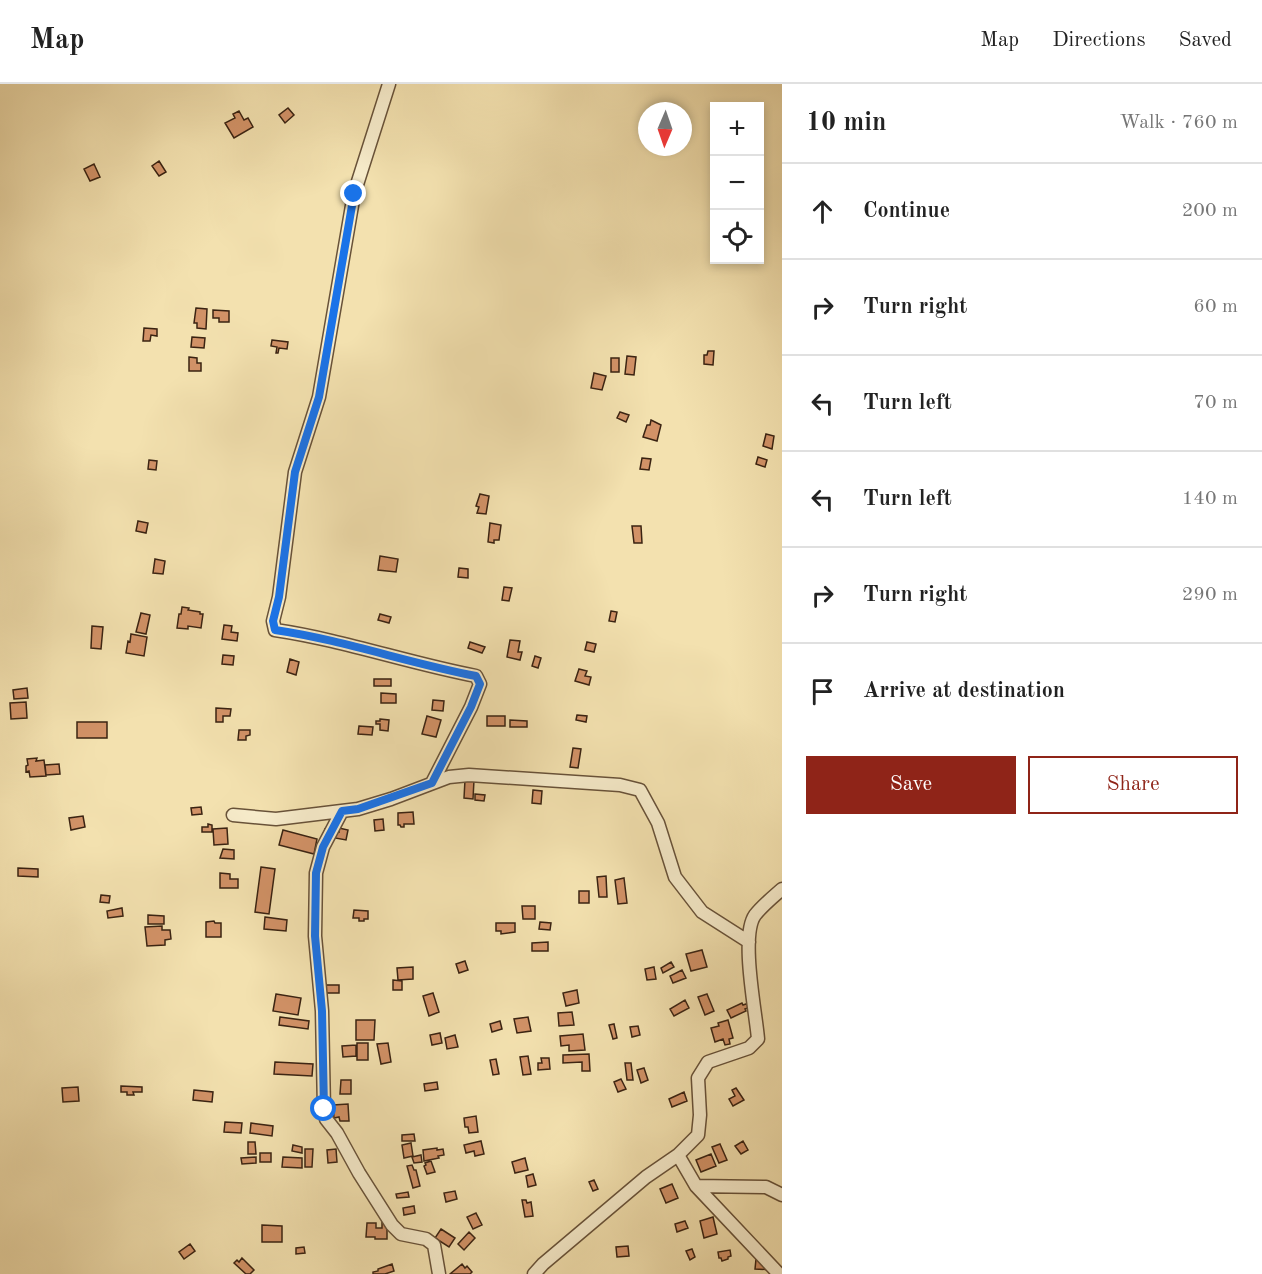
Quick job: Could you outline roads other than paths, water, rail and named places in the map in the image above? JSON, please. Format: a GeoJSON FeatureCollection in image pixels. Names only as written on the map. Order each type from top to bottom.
{"type":"FeatureCollection","features":[{"type":"Feature","properties":{"kind":"street"},"geometry":{"type":"LineString","coordinates":[[389,84],[354,194],[319,397],[295,472],[279,597],[273,621],[275,630],[301,634],[439,669],[476,676],[480,684],[471,707],[432,783]]}},
{"type":"Feature","properties":{"kind":"street"},"geometry":{"type":"LineString","coordinates":[[233,815],[276,819],[358,809],[449,777],[469,775],[620,785],[640,790],[658,823],[675,877],[702,912],[749,942]]}},
{"type":"Feature","properties":{"kind":"street"},"geometry":{"type":"LineString","coordinates":[[342,811],[323,847],[316,873],[315,936],[322,1011],[326,1119],[337,1133],[392,1225],[401,1234],[426,1239],[434,1245],[439,1274]]}},
{"type":"Feature","properties":{"kind":"street"},"geometry":{"type":"LineString","coordinates":[[534,1274],[646,1178],[678,1155],[698,1135],[700,1115],[698,1078],[708,1062],[749,1048],[758,1040],[749,942],[754,917],[782,889]]}},
{"type":"Feature","properties":{"kind":"street"},"geometry":{"type":"LineString","coordinates":[[678,1155],[696,1186],[779,1274]]}},
{"type":"Feature","properties":{"kind":"street"},"geometry":{"type":"LineString","coordinates":[[696,1186],[766,1187],[782,1195]]}}]}
